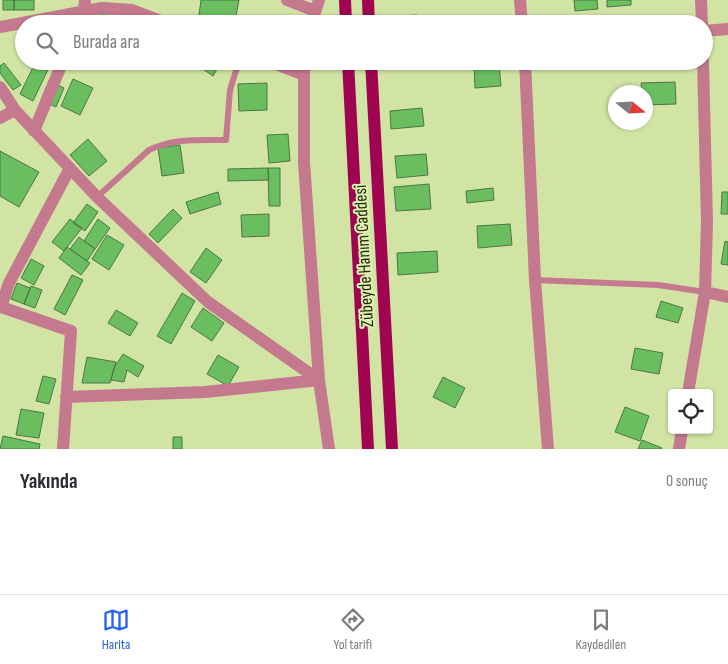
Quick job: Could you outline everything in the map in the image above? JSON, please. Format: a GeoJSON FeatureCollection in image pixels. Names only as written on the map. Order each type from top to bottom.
{"type":"FeatureCollection","features":[{"type":"Feature","properties":{"kind":"main road"},"geometry":{"type":"LineString","coordinates":[[345,0],[346,15]]}},
{"type":"Feature","properties":{"kind":"main road"},"geometry":{"type":"LineString","coordinates":[[368,0],[369,15]]}},
{"type":"Feature","properties":{"kind":"main road"},"geometry":{"type":"LineString","coordinates":[[348,70],[368,449]]}},
{"type":"Feature","properties":{"kind":"main road","name":"Zübeyde Hanım Caddesi"},"geometry":{"type":"LineString","coordinates":[[371,70],[392,449]]}},
{"type":"Feature","properties":{"kind":"street"},"geometry":{"type":"LineString","coordinates":[[288,0],[317,6]]}},
{"type":"Feature","properties":{"kind":"street"},"geometry":{"type":"LineString","coordinates":[[520,0],[521,15]]}},
{"type":"Feature","properties":{"kind":"street"},"geometry":{"type":"LineString","coordinates":[[701,0],[702,15]]}},
{"type":"Feature","properties":{"kind":"street"},"geometry":{"type":"LineString","coordinates":[[46,15],[84,5],[132,10],[145,15]]}},
{"type":"Feature","properties":{"kind":"street"},"geometry":{"type":"LineString","coordinates":[[0,27],[15,23]]}},
{"type":"Feature","properties":{"kind":"street"},"geometry":{"type":"LineString","coordinates":[[713,30],[728,29]]}},
{"type":"Feature","properties":{"kind":"street"},"geometry":{"type":"LineString","coordinates":[[34,131],[59,70]]}},
{"type":"Feature","properties":{"kind":"street"},"geometry":{"type":"LineString","coordinates":[[291,70],[304,75]]}},
{"type":"Feature","properties":{"kind":"street"},"geometry":{"type":"LineString","coordinates":[[304,70],[304,162],[318,380],[329,449]]}},
{"type":"Feature","properties":{"kind":"street"},"geometry":{"type":"LineString","coordinates":[[525,70],[535,280],[548,449]]}},
{"type":"Feature","properties":{"kind":"street"},"geometry":{"type":"LineString","coordinates":[[689,389],[705,292],[706,222],[703,70]]}},
{"type":"Feature","properties":{"kind":"street"},"geometry":{"type":"LineString","coordinates":[[0,87],[15,110],[96,197],[208,302],[318,380]]}},
{"type":"Feature","properties":{"kind":"street"},"geometry":{"type":"LineString","coordinates":[[0,118],[15,110]]}},
{"type":"Feature","properties":{"kind":"street"},"geometry":{"type":"LineString","coordinates":[[63,449],[71,331],[1,307],[9,283],[70,168]]}},
{"type":"Feature","properties":{"kind":"street"},"geometry":{"type":"LineString","coordinates":[[705,292],[728,297]]}},
{"type":"Feature","properties":{"kind":"street"},"geometry":{"type":"LineString","coordinates":[[66,397],[205,392],[318,380]]}},
{"type":"Feature","properties":{"kind":"street"},"geometry":{"type":"LineString","coordinates":[[678,449],[681,434]]}},
{"type":"Feature","properties":{"kind":"lane"},"geometry":{"type":"LineString","coordinates":[[96,197],[149,150],[159,145],[181,140],[226,140],[230,90],[236,70]]}},
{"type":"Feature","properties":{"kind":"lane"},"geometry":{"type":"LineString","coordinates":[[535,280],[658,285],[705,292]]}},
{"type":"Feature","properties":{"kind":"building"},"geometry":{"type":"Polygon","coordinates":[[[3,0],[14,0],[14,10],[3,10],[3,0]]]}},
{"type":"Feature","properties":{"kind":"building"},"geometry":{"type":"Polygon","coordinates":[[[14,0],[34,0],[34,10],[14,10],[14,0]]]}},
{"type":"Feature","properties":{"kind":"building"},"geometry":{"type":"Polygon","coordinates":[[[201,0],[239,0],[236,15],[199,15],[201,0]]]}},
{"type":"Feature","properties":{"kind":"building"},"geometry":{"type":"Polygon","coordinates":[[[574,0],[597,0],[598,9],[575,11],[574,0]]]}},
{"type":"Feature","properties":{"kind":"building"},"geometry":{"type":"Polygon","coordinates":[[[607,0],[631,0],[631,5],[607,7],[607,0]]]}},
{"type":"Feature","properties":{"kind":"building"},"geometry":{"type":"Polygon","coordinates":[[[112,11],[112,15],[96,15],[96,12],[112,11]]]}},
{"type":"Feature","properties":{"kind":"building"},"geometry":{"type":"Polygon","coordinates":[[[4,63],[21,85],[13,90],[0,73],[0,66],[4,63]]]}},
{"type":"Feature","properties":{"kind":"building"},"geometry":{"type":"Polygon","coordinates":[[[32,70],[48,70],[33,101],[20,94],[32,70]]]}},
{"type":"Feature","properties":{"kind":"building"},"geometry":{"type":"Polygon","coordinates":[[[204,70],[217,70],[213,76],[204,70]]]}},
{"type":"Feature","properties":{"kind":"building"},"geometry":{"type":"Polygon","coordinates":[[[474,70],[500,70],[501,86],[475,88],[474,70]]]}},
{"type":"Feature","properties":{"kind":"building"},"geometry":{"type":"Polygon","coordinates":[[[73,79],[93,88],[80,115],[61,106],[73,79]]]}},
{"type":"Feature","properties":{"kind":"building"},"geometry":{"type":"Polygon","coordinates":[[[49,81],[64,88],[56,107],[41,100],[49,81]]]}},
{"type":"Feature","properties":{"kind":"building"},"geometry":{"type":"Polygon","coordinates":[[[675,82],[676,104],[653,105],[653,85],[641,85],[641,83],[675,82]]]}},
{"type":"Feature","properties":{"kind":"building"},"geometry":{"type":"Polygon","coordinates":[[[267,83],[267,110],[239,111],[238,84],[267,83]]]}},
{"type":"Feature","properties":{"kind":"building"},"geometry":{"type":"Polygon","coordinates":[[[422,108],[424,126],[391,129],[390,111],[422,108]]]}},
{"type":"Feature","properties":{"kind":"building"},"geometry":{"type":"Polygon","coordinates":[[[288,134],[290,161],[269,163],[267,135],[288,134]]]}},
{"type":"Feature","properties":{"kind":"building"},"geometry":{"type":"Polygon","coordinates":[[[88,139],[107,161],[89,176],[70,155],[88,139]]]}},
{"type":"Feature","properties":{"kind":"building"},"geometry":{"type":"Polygon","coordinates":[[[180,145],[184,173],[162,176],[158,148],[180,145]]]}},
{"type":"Feature","properties":{"kind":"building"},"geometry":{"type":"Polygon","coordinates":[[[0,151],[39,172],[19,207],[0,196],[0,151]]]}},
{"type":"Feature","properties":{"kind":"building"},"geometry":{"type":"Polygon","coordinates":[[[426,154],[428,175],[397,178],[395,156],[426,154]]]}},
{"type":"Feature","properties":{"kind":"building"},"geometry":{"type":"Polygon","coordinates":[[[268,168],[269,180],[228,181],[228,169],[268,168]]]}},
{"type":"Feature","properties":{"kind":"building"},"geometry":{"type":"Polygon","coordinates":[[[268,168],[280,168],[280,206],[269,206],[268,168]]]}},
{"type":"Feature","properties":{"kind":"building"},"geometry":{"type":"Polygon","coordinates":[[[429,184],[431,209],[396,211],[394,187],[429,184]]]}},
{"type":"Feature","properties":{"kind":"building"},"geometry":{"type":"Polygon","coordinates":[[[493,188],[494,200],[467,203],[466,191],[493,188]]]}},
{"type":"Feature","properties":{"kind":"building"},"geometry":{"type":"Polygon","coordinates":[[[218,192],[221,204],[190,214],[186,202],[218,192]]]}},
{"type":"Feature","properties":{"kind":"building"},"geometry":{"type":"Polygon","coordinates":[[[722,192],[728,192],[728,214],[721,214],[722,192]]]}},
{"type":"Feature","properties":{"kind":"building"},"geometry":{"type":"Polygon","coordinates":[[[87,204],[98,212],[85,231],[73,223],[87,204]]]}},
{"type":"Feature","properties":{"kind":"building"},"geometry":{"type":"Polygon","coordinates":[[[173,209],[182,218],[158,243],[149,234],[173,209]]]}},
{"type":"Feature","properties":{"kind":"building"},"geometry":{"type":"Polygon","coordinates":[[[269,214],[269,236],[242,237],[241,215],[269,214]]]}},
{"type":"Feature","properties":{"kind":"building"},"geometry":{"type":"Polygon","coordinates":[[[70,219],[82,228],[64,251],[52,242],[70,219]]]}},
{"type":"Feature","properties":{"kind":"building"},"geometry":{"type":"Polygon","coordinates":[[[98,219],[110,228],[95,249],[84,241],[98,219]]]}},
{"type":"Feature","properties":{"kind":"building"},"geometry":{"type":"Polygon","coordinates":[[[510,224],[512,245],[478,248],[477,226],[510,224]]]}},
{"type":"Feature","properties":{"kind":"building"},"geometry":{"type":"Polygon","coordinates":[[[107,235],[124,245],[109,270],[92,259],[107,235]]]}},
{"type":"Feature","properties":{"kind":"building"},"geometry":{"type":"Polygon","coordinates":[[[79,237],[95,249],[87,261],[70,249],[79,237]]]}},
{"type":"Feature","properties":{"kind":"building"},"geometry":{"type":"Polygon","coordinates":[[[725,241],[728,242],[728,265],[721,264],[725,241]]]}},
{"type":"Feature","properties":{"kind":"building"},"geometry":{"type":"Polygon","coordinates":[[[67,247],[90,263],[81,275],[59,258],[67,247]]]}},
{"type":"Feature","properties":{"kind":"building"},"geometry":{"type":"Polygon","coordinates":[[[206,248],[222,260],[206,283],[190,272],[206,248]]]}},
{"type":"Feature","properties":{"kind":"building"},"geometry":{"type":"Polygon","coordinates":[[[437,251],[438,272],[398,275],[397,253],[437,251]]]}},
{"type":"Feature","properties":{"kind":"building"},"geometry":{"type":"Polygon","coordinates":[[[31,259],[44,266],[34,285],[21,278],[31,259]]]}},
{"type":"Feature","properties":{"kind":"building"},"geometry":{"type":"Polygon","coordinates":[[[72,275],[83,280],[65,315],[54,309],[72,275]]]}},
{"type":"Feature","properties":{"kind":"building"},"geometry":{"type":"Polygon","coordinates":[[[17,283],[30,288],[24,304],[11,299],[17,283]]]}},
{"type":"Feature","properties":{"kind":"building"},"geometry":{"type":"Polygon","coordinates":[[[31,286],[42,290],[35,308],[24,304],[31,286]]]}},
{"type":"Feature","properties":{"kind":"building"},"geometry":{"type":"Polygon","coordinates":[[[182,293],[195,301],[171,344],[157,336],[182,293]]]}},
{"type":"Feature","properties":{"kind":"building"},"geometry":{"type":"Polygon","coordinates":[[[661,301],[683,308],[678,323],[656,317],[661,301]]]}},
{"type":"Feature","properties":{"kind":"building"},"geometry":{"type":"Polygon","coordinates":[[[203,308],[224,323],[212,341],[191,327],[203,308]]]}},
{"type":"Feature","properties":{"kind":"building"},"geometry":{"type":"Polygon","coordinates":[[[116,310],[138,323],[130,336],[108,323],[116,310]]]}},
{"type":"Feature","properties":{"kind":"building"},"geometry":{"type":"Polygon","coordinates":[[[635,348],[663,353],[659,374],[631,369],[635,348]]]}},
{"type":"Feature","properties":{"kind":"building"},"geometry":{"type":"Polygon","coordinates":[[[123,354],[144,366],[138,377],[127,370],[124,382],[111,380],[114,368],[123,354]]]}},
{"type":"Feature","properties":{"kind":"building"},"geometry":{"type":"Polygon","coordinates":[[[218,355],[239,367],[228,386],[207,374],[218,355]]]}},
{"type":"Feature","properties":{"kind":"building"},"geometry":{"type":"Polygon","coordinates":[[[87,357],[116,362],[110,383],[82,383],[87,357]]]}},
{"type":"Feature","properties":{"kind":"building"},"geometry":{"type":"Polygon","coordinates":[[[43,376],[56,379],[49,404],[36,401],[43,376]]]}},
{"type":"Feature","properties":{"kind":"building"},"geometry":{"type":"Polygon","coordinates":[[[443,377],[465,388],[455,408],[433,397],[443,377]]]}},
{"type":"Feature","properties":{"kind":"building"},"geometry":{"type":"Polygon","coordinates":[[[625,407],[649,416],[640,441],[615,432],[625,407]]]}},
{"type":"Feature","properties":{"kind":"building"},"geometry":{"type":"Polygon","coordinates":[[[21,409],[44,413],[39,438],[16,435],[21,409]]]}},
{"type":"Feature","properties":{"kind":"building"},"geometry":{"type":"Polygon","coordinates":[[[3,436],[40,444],[39,449],[0,449],[3,436]]]}},
{"type":"Feature","properties":{"kind":"building"},"geometry":{"type":"Polygon","coordinates":[[[173,437],[182,437],[182,449],[173,449],[173,437]]]}},
{"type":"Feature","properties":{"kind":"building"},"geometry":{"type":"Polygon","coordinates":[[[642,440],[662,448],[638,449],[642,440]]]}}]}
